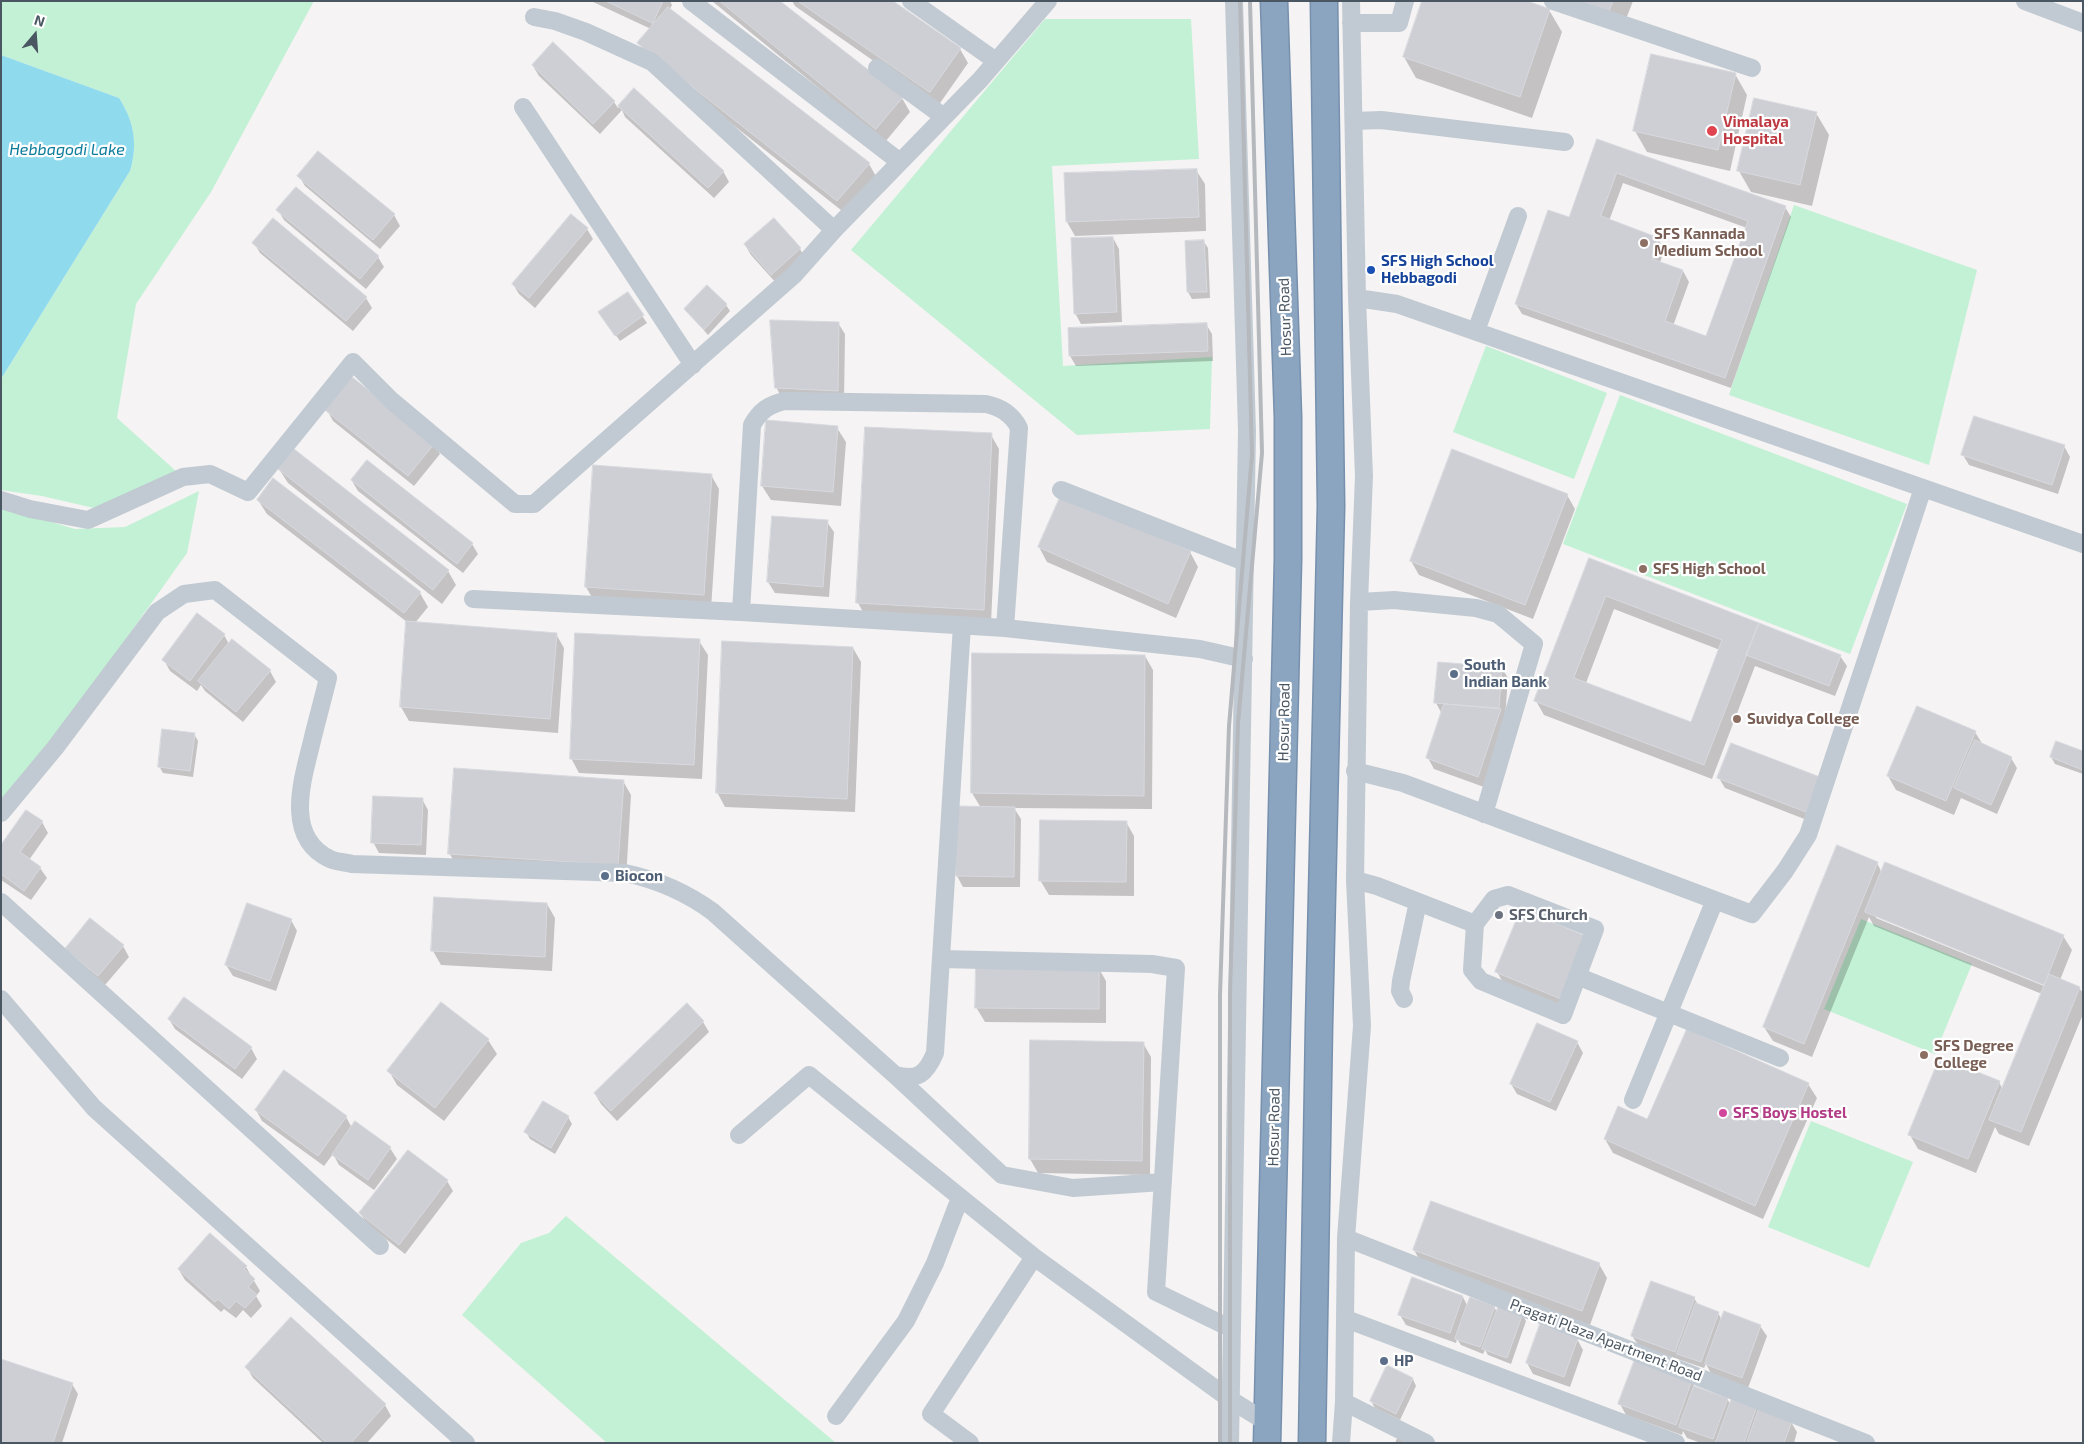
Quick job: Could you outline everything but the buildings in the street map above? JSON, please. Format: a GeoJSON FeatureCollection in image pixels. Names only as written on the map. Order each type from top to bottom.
{"type":"FeatureCollection","features":[{"type":"Feature","properties":{"kind":"highway","name":"Hosur Road"},"geometry":{"type":"LineString","coordinates":[[1267,1433],[1288,559],[1288,417],[1274,1]]}},
{"type":"Feature","properties":{"kind":"highway"},"geometry":{"type":"LineString","coordinates":[[1312,1443],[1318,1064],[1331,506],[1324,1]]}},
{"type":"Feature","properties":{"kind":"street"},"geometry":{"type":"LineString","coordinates":[[691,1],[900,162]]}},
{"type":"Feature","properties":{"kind":"street"},"geometry":{"type":"LineString","coordinates":[[911,1],[996,61]]}},
{"type":"Feature","properties":{"kind":"street"},"geometry":{"type":"LineString","coordinates":[[1,500],[30,509],[88,520],[183,477],[210,474],[248,492],[353,362],[392,401],[515,504],[534,504],[794,275],[834,230],[996,61],[1048,1]]}},
{"type":"Feature","properties":{"kind":"street"},"geometry":{"type":"LineString","coordinates":[[1230,1443],[1247,431],[1234,1]]}},
{"type":"Feature","properties":{"kind":"street"},"geometry":{"type":"LineString","coordinates":[[1341,1443],[1344,1402],[1346,1238],[1362,1026],[1355,880],[1355,771],[1364,476],[1357,298],[1351,1]]}},
{"type":"Feature","properties":{"kind":"street"},"geometry":{"type":"LineString","coordinates":[[1351,23],[1399,22],[1405,1]]}},
{"type":"Feature","properties":{"kind":"street"},"geometry":{"type":"LineString","coordinates":[[1554,1],[1752,68]]}},
{"type":"Feature","properties":{"kind":"street"},"geometry":{"type":"LineString","coordinates":[[2025,1],[2083,23]]}},
{"type":"Feature","properties":{"kind":"street"},"geometry":{"type":"LineString","coordinates":[[534,17],[555,21],[586,32],[652,62],[834,230]]}},
{"type":"Feature","properties":{"kind":"street"},"geometry":{"type":"LineString","coordinates":[[877,68],[944,116]]}},
{"type":"Feature","properties":{"kind":"street"},"geometry":{"type":"LineString","coordinates":[[523,106],[693,365]]}},
{"type":"Feature","properties":{"kind":"street"},"geometry":{"type":"LineString","coordinates":[[1354,121],[1381,120],[1565,142]]}},
{"type":"Feature","properties":{"kind":"street"},"geometry":{"type":"LineString","coordinates":[[1476,331],[1518,216]]}},
{"type":"Feature","properties":{"kind":"street"},"geometry":{"type":"LineString","coordinates":[[1357,298],[1397,304],[2083,544]]}},
{"type":"Feature","properties":{"kind":"street"},"geometry":{"type":"LineString","coordinates":[[741,612],[752,425],[758,414],[766,407],[784,401],[986,404],[997,406],[1006,412],[1015,420],[1019,428],[1005,628]]}},
{"type":"Feature","properties":{"kind":"street"},"geometry":{"type":"LineString","coordinates":[[1355,771],[1403,783],[1752,914],[1785,871],[1808,835],[1923,488]]}},
{"type":"Feature","properties":{"kind":"street"},"geometry":{"type":"LineString","coordinates":[[1061,490],[1245,562]]}},
{"type":"Feature","properties":{"kind":"street"},"geometry":{"type":"LineString","coordinates":[[1,813],[56,748],[158,612],[184,594],[216,590],[328,678],[300,788],[299,814],[303,832],[314,847],[330,859],[352,864],[625,873],[654,879],[696,900],[713,912],[895,1074],[1002,1175],[1073,1188],[1163,1182]]}},
{"type":"Feature","properties":{"kind":"street"},"geometry":{"type":"LineString","coordinates":[[474,599],[741,612],[1005,628],[1200,649],[1244,659]]}},
{"type":"Feature","properties":{"kind":"street"},"geometry":{"type":"LineString","coordinates":[[1359,602],[1394,600],[1476,608],[1498,614],[1534,644],[1484,814]]}},
{"type":"Feature","properties":{"kind":"street"},"geometry":{"type":"LineString","coordinates":[[895,1074],[912,1078],[921,1074],[927,1069],[935,1053],[962,625]]}},
{"type":"Feature","properties":{"kind":"street"},"geometry":{"type":"LineString","coordinates":[[1355,880],[1475,924]]}},
{"type":"Feature","properties":{"kind":"street"},"geometry":{"type":"LineString","coordinates":[[1508,895],[1595,929],[1563,1015],[1481,981],[1472,970],[1475,924],[1494,899],[1508,895]]}},
{"type":"Feature","properties":{"kind":"street"},"geometry":{"type":"LineString","coordinates":[[1633,1100],[1715,900]]}},
{"type":"Feature","properties":{"kind":"street"},"geometry":{"type":"LineString","coordinates":[[1,902],[380,1246]]}},
{"type":"Feature","properties":{"kind":"street"},"geometry":{"type":"LineString","coordinates":[[1404,999],[1400,990],[1402,973],[1418,902]]}},
{"type":"Feature","properties":{"kind":"street"},"geometry":{"type":"LineString","coordinates":[[941,959],[1152,964],[1176,968],[1156,1292],[1232,1329]]}},
{"type":"Feature","properties":{"kind":"street"},"geometry":{"type":"LineString","coordinates":[[1577,976],[1780,1058]]}},
{"type":"Feature","properties":{"kind":"street"},"geometry":{"type":"LineString","coordinates":[[1,998],[94,1108],[466,1443]]}},
{"type":"Feature","properties":{"kind":"street"},"geometry":{"type":"LineString","coordinates":[[739,1135],[809,1075],[1034,1258],[1231,1400],[1267,1433]]}},
{"type":"Feature","properties":{"kind":"street"},"geometry":{"type":"LineString","coordinates":[[836,1416],[906,1322],[934,1263],[960,1198]]}},
{"type":"Feature","properties":{"kind":"street","name":"Pragati Plaza Apartment Road"},"geometry":{"type":"LineString","coordinates":[[1346,1238],[1866,1443]]}},
{"type":"Feature","properties":{"kind":"street"},"geometry":{"type":"LineString","coordinates":[[970,1443],[931,1414],[1034,1258]]}},
{"type":"Feature","properties":{"kind":"street"},"geometry":{"type":"LineString","coordinates":[[1346,1319],[1676,1443]]}},
{"type":"Feature","properties":{"kind":"street"},"geometry":{"type":"LineString","coordinates":[[1344,1402],[1426,1443]]}},
{"type":"Feature","properties":{"kind":"green space"},"geometry":{"type":"Polygon","coordinates":[[[1,1],[314,1],[211,192],[136,304],[117,418],[177,472],[98,509],[42,496],[1,490],[1,379],[130,171],[134,152],[133,133],[128,115],[119,98],[1,55],[1,1]]]}},
{"type":"Feature","properties":{"kind":"green space"},"geometry":{"type":"Polygon","coordinates":[[[1045,19],[1191,19],[1199,159],[1052,166],[1063,366],[1212,357],[1210,429],[1077,435],[851,250],[1045,19]]]}},
{"type":"Feature","properties":{"kind":"green space"},"geometry":{"type":"Polygon","coordinates":[[[1794,205],[1977,270],[1929,465],[1729,395],[1794,205]]]}},
{"type":"Feature","properties":{"kind":"green space"},"geometry":{"type":"Polygon","coordinates":[[[1486,346],[1607,393],[1574,479],[1453,432],[1486,346]]]}},
{"type":"Feature","properties":{"kind":"green space"},"geometry":{"type":"Polygon","coordinates":[[[1620,395],[1907,504],[1850,654],[1563,544],[1620,395]]]}},
{"type":"Feature","properties":{"kind":"green space"},"geometry":{"type":"Polygon","coordinates":[[[199,491],[187,553],[19,789],[1,810],[1,507],[75,529],[125,527],[199,491]]]}},
{"type":"Feature","properties":{"kind":"green space"},"geometry":{"type":"Polygon","coordinates":[[[1861,919],[1972,964],[1935,1054],[1824,1009],[1861,919]]]}},
{"type":"Feature","properties":{"kind":"green space"},"geometry":{"type":"Polygon","coordinates":[[[1811,1121],[1913,1162],[1869,1268],[1768,1227],[1811,1121]]]}},
{"type":"Feature","properties":{"kind":"green space"},"geometry":{"type":"Polygon","coordinates":[[[566,1216],[836,1443],[607,1443],[462,1315],[521,1243],[549,1233],[566,1216]]]}},
{"type":"Feature","properties":{"kind":"water","name":"Hebbagodi Lake"},"geometry":{"type":"Polygon","coordinates":[[[1,55],[119,98],[131,124],[134,151],[130,171],[1,379],[1,55]]]}},
{"type":"Feature","properties":{"kind":"railway"},"geometry":{"type":"LineString","coordinates":[[1220,1443],[1220,995],[1229,726],[1252,455],[1240,1]]}},
{"type":"Feature","properties":{"kind":"railway"},"geometry":{"type":"LineString","coordinates":[[1230,1443],[1230,993],[1238,723],[1262,453],[1250,1]]}},
{"type":"Feature","properties":{"kind":"place","name":"Vimalaya Hospital"},"geometry":{"type":"Point","coordinates":[1712,131]}},
{"type":"Feature","properties":{"kind":"place","name":"SFS Kannada Medium School"},"geometry":{"type":"Point","coordinates":[1644,243]}},
{"type":"Feature","properties":{"kind":"place","name":"SFS High School Hebbagodi"},"geometry":{"type":"Point","coordinates":[1371,270]}},
{"type":"Feature","properties":{"kind":"place","name":"SFS High School"},"geometry":{"type":"Point","coordinates":[1643,569]}},
{"type":"Feature","properties":{"kind":"place","name":"South Indian Bank"},"geometry":{"type":"Point","coordinates":[1454,674]}},
{"type":"Feature","properties":{"kind":"place","name":"Suvidya College"},"geometry":{"type":"Point","coordinates":[1737,719]}},
{"type":"Feature","properties":{"kind":"place","name":"Biocon"},"geometry":{"type":"Point","coordinates":[605,876]}},
{"type":"Feature","properties":{"kind":"place","name":"SFS Church"},"geometry":{"type":"Point","coordinates":[1499,915]}},
{"type":"Feature","properties":{"kind":"place","name":"SFS Degree College"},"geometry":{"type":"Point","coordinates":[1924,1055]}},
{"type":"Feature","properties":{"kind":"place","name":"SFS Boys Hostel"},"geometry":{"type":"Point","coordinates":[1723,1113]}},
{"type":"Feature","properties":{"kind":"place","name":"HP"},"geometry":{"type":"Point","coordinates":[1384,1361]}}]}
